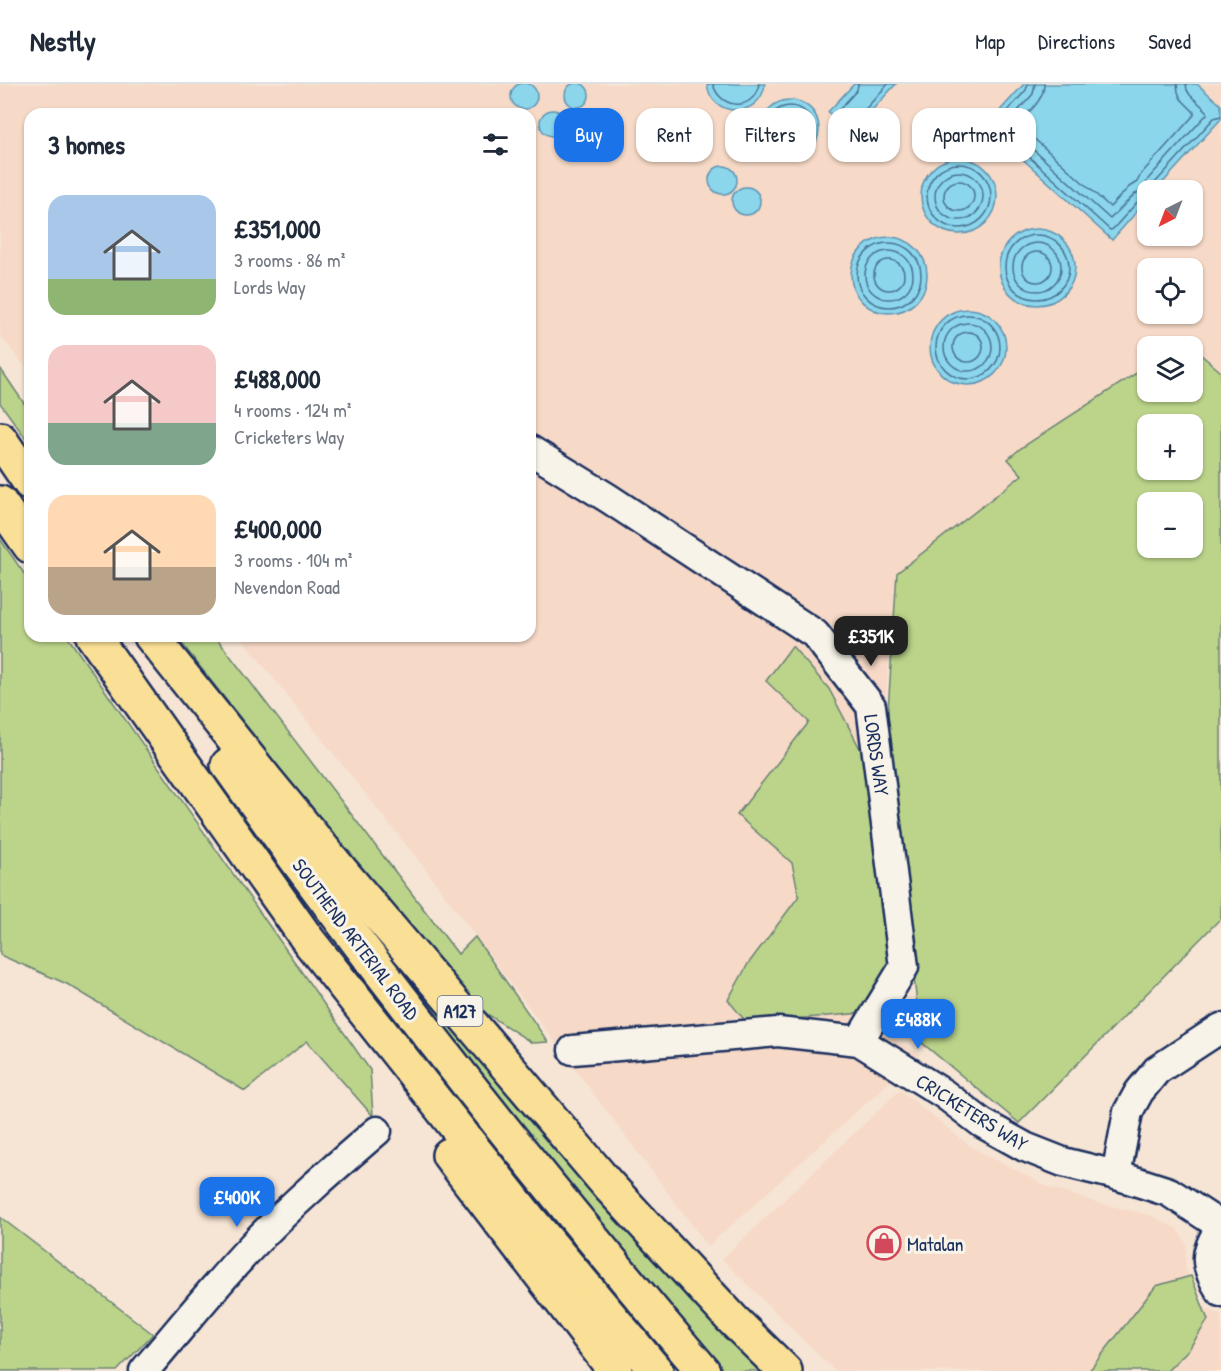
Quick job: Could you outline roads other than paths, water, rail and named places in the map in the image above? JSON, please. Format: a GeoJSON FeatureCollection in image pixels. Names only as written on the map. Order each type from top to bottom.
{"type":"FeatureCollection","features":[{"type":"Feature","properties":{"kind":"highway"},"geometry":{"type":"LineString","coordinates":[[0,440],[24,474]]}},
{"type":"Feature","properties":{"kind":"highway"},"geometry":{"type":"LineString","coordinates":[[0,503],[24,537]]}},
{"type":"Feature","properties":{"kind":"highway","name":"SOUTHEND ARTERIAL ROAD"},"geometry":{"type":"LineString","coordinates":[[97,642],[308,940],[522,1210],[657,1371]]}},
{"type":"Feature","properties":{"kind":"highway","name":"SOUTHEND ARTERIAL ROAD"},"geometry":{"type":"LineString","coordinates":[[141,642],[344,925],[487,1109],[628,1283],[703,1371]]}},
{"type":"Feature","properties":{"kind":"highway","name":"A127"},"geometry":{"type":"LineString","coordinates":[[156,642],[305,826],[608,1185],[732,1319],[785,1371]]}},
{"type":"Feature","properties":{"kind":"highway"},"geometry":{"type":"LineString","coordinates":[[308,940],[447,1152],[615,1371]]}},
{"type":"Feature","properties":{"kind":"street","name":"LORDS WAY"},"geometry":{"type":"LineString","coordinates":[[536,454],[608,498],[815,634],[871,706],[904,967],[859,1041]]}},
{"type":"Feature","properties":{"kind":"street"},"geometry":{"type":"LineString","coordinates":[[1116,1175],[1128,1112],[1139,1092],[1157,1070],[1221,1028]]}},
{"type":"Feature","properties":{"kind":"street","name":"CRICKETERS WAY"},"geometry":{"type":"LineString","coordinates":[[573,1050],[778,1032],[859,1041],[944,1094],[982,1124],[1025,1147],[1063,1162],[1116,1175],[1169,1192],[1221,1227]]}},
{"type":"Feature","properties":{"kind":"street"},"geometry":{"type":"LineString","coordinates":[[144,1371],[253,1244],[300,1197],[377,1131]]}},
{"type":"Feature","properties":{"kind":"street"},"geometry":{"type":"LineString","coordinates":[[1221,1227],[1211,1240],[1208,1257],[1211,1276],[1221,1292]]}},
{"type":"Feature","properties":{"kind":"water"},"geometry":{"type":"Polygon","coordinates":[[[572,83],[582,83],[589,90],[589,100],[582,107],[572,107],[565,100],[565,90],[572,83]]]}},
{"type":"Feature","properties":{"kind":"water"},"geometry":{"type":"Polygon","coordinates":[[[519,84],[529,84],[536,91],[536,101],[529,108],[519,108],[512,101],[512,91],[519,84]]]}},
{"type":"Feature","properties":{"kind":"water"},"geometry":{"type":"Polygon","coordinates":[[[707,84],[765,84],[762,95],[755,104],[748,108],[725,108],[717,104],[710,95],[707,84]]]}},
{"type":"Feature","properties":{"kind":"water"},"geometry":{"type":"Polygon","coordinates":[[[854,84],[896,84],[874,108],[832,108],[854,84]]]}},
{"type":"Feature","properties":{"kind":"water"},"geometry":{"type":"Polygon","coordinates":[[[1024,84],[1197,84],[1221,105],[1221,119],[1165,180],[1137,180],[1137,211],[1112,240],[1026,162],[1036,162],[1036,108],[1002,108],[1024,84]]]}},
{"type":"Feature","properties":{"kind":"water"},"geometry":{"type":"Polygon","coordinates":[[[784,100],[796,100],[811,108],[769,108],[784,100]]]}},
{"type":"Feature","properties":{"kind":"water"},"geometry":{"type":"Polygon","coordinates":[[[553,110],[553,136],[544,132],[540,123],[544,114],[553,110]]]}},
{"type":"Feature","properties":{"kind":"water"},"geometry":{"type":"Polygon","coordinates":[[[816,116],[819,123],[819,135],[816,142],[816,116]]]}},
{"type":"Feature","properties":{"kind":"water"},"geometry":{"type":"Polygon","coordinates":[[[943,162],[975,162],[986,169],[996,189],[994,210],[986,223],[973,231],[959,234],[945,231],[932,223],[924,210],[921,196],[928,175],[932,169],[943,162]]]}},
{"type":"Feature","properties":{"kind":"water"},"geometry":{"type":"Polygon","coordinates":[[[723,166],[733,170],[737,180],[733,190],[723,194],[713,190],[709,180],[713,170],[723,166]]]}},
{"type":"Feature","properties":{"kind":"water"},"geometry":{"type":"Polygon","coordinates":[[[746,187],[756,191],[760,201],[756,211],[746,215],[736,211],[732,201],[736,191],[746,187]]]}},
{"type":"Feature","properties":{"kind":"water"},"geometry":{"type":"Polygon","coordinates":[[[1037,229],[1051,232],[1064,240],[1072,253],[1075,267],[1072,281],[1064,294],[1051,302],[1037,305],[1023,302],[1010,294],[1002,281],[999,267],[1002,253],[1010,240],[1023,232],[1037,229]]]}},
{"type":"Feature","properties":{"kind":"water"},"geometry":{"type":"Polygon","coordinates":[[[889,237],[903,240],[916,248],[924,261],[927,275],[924,289],[916,302],[903,310],[889,313],[875,310],[862,302],[854,289],[851,275],[854,261],[862,248],[875,240],[889,237]]]}},
{"type":"Feature","properties":{"kind":"water"},"geometry":{"type":"Polygon","coordinates":[[[968,309],[982,312],[995,320],[1003,333],[1006,347],[1003,361],[995,374],[982,382],[968,385],[954,382],[941,374],[933,361],[930,347],[933,333],[941,320],[954,312],[968,309]]]}},
{"type":"Feature","properties":{"kind":"place","name":"Matalan"},"geometry":{"type":"Point","coordinates":[884,1243]}}]}
